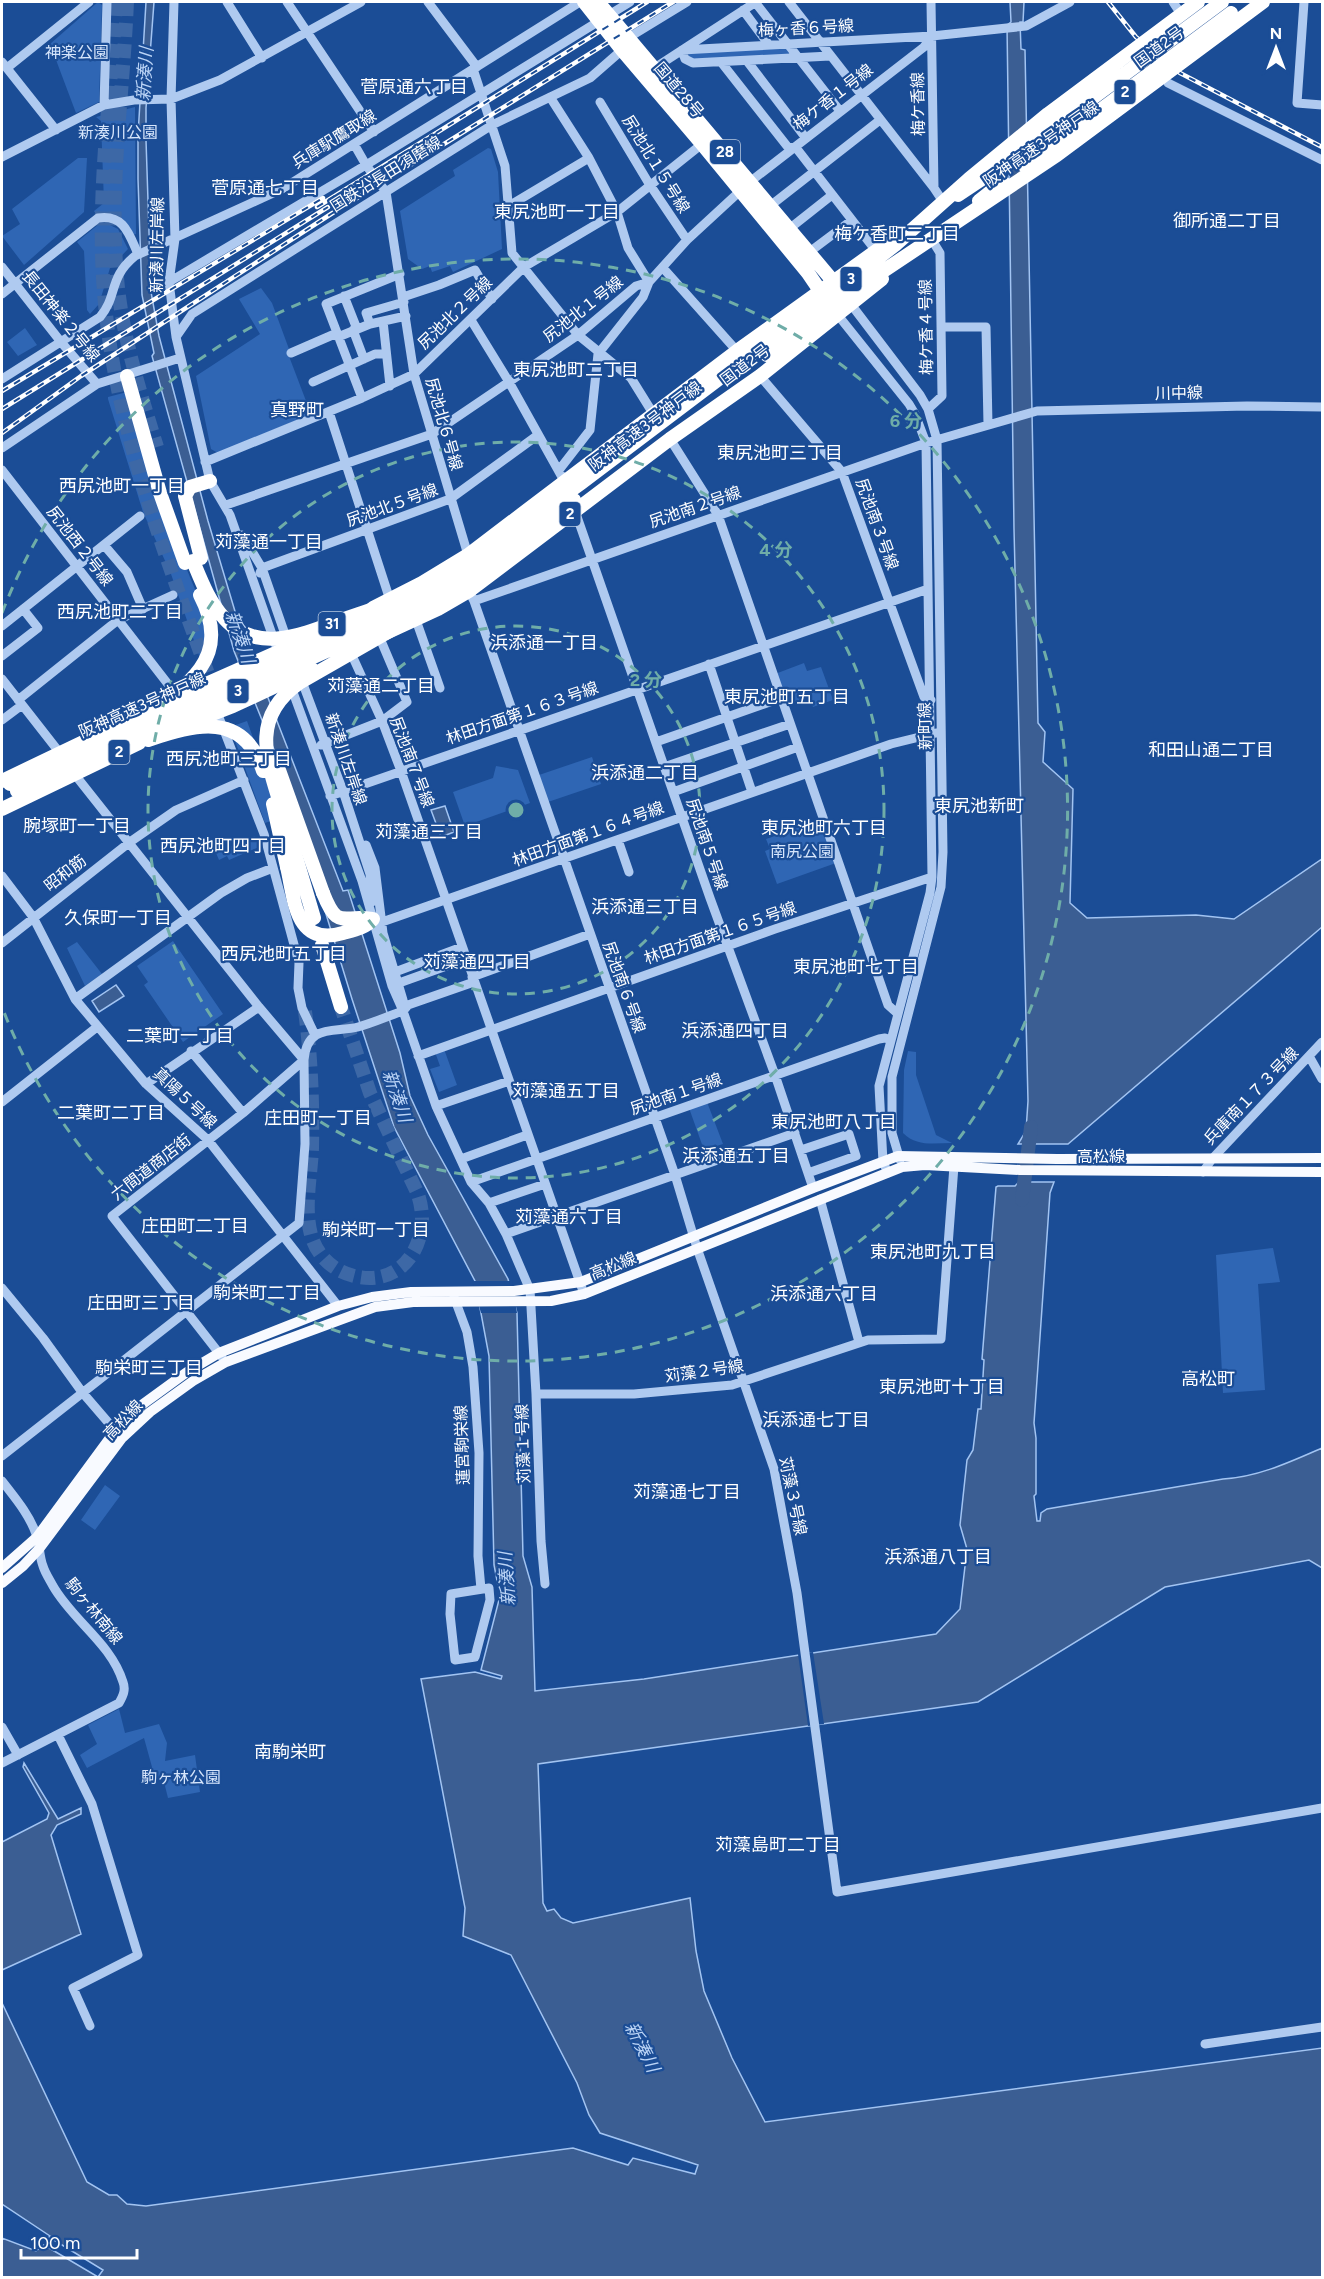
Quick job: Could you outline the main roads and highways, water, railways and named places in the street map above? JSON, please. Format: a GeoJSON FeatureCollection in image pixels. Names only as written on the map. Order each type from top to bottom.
{"type":"FeatureCollection","features":[{"type":"Feature","properties":{"kind":"highway","name":"国道28号"},"geometry":{"type":"LineString","coordinates":[[582,2],[604,18],[702,144],[808,273],[837,314]]}},
{"type":"Feature","properties":{"kind":"highway","name":"国道28号"},"geometry":{"type":"LineString","coordinates":[[598,2],[604,18]]}},
{"type":"Feature","properties":{"kind":"highway","name":"阪神高速3号神戸線"},"geometry":{"type":"LineString","coordinates":[[2,798],[67,763],[371,620],[439,583],[495,546],[895,245],[969,179],[1048,114],[1198,2]]}},
{"type":"Feature","properties":{"kind":"highway","name":"国道2号"},"geometry":{"type":"LineString","coordinates":[[2,781],[145,740],[217,712],[416,620],[467,592],[670,439],[760,376],[932,240],[998,176],[1222,2]]}},
{"type":"Feature","properties":{"kind":"highway","name":"国道2号"},"geometry":{"type":"LineString","coordinates":[[2,809],[67,763],[178,697],[390,600],[447,569],[468,555],[563,476],[654,416],[737,351],[876,251],[944,203],[998,176],[1248,2]]}},
{"type":"Feature","properties":{"kind":"highway","name":"阪神高速3号神戸線"},"geometry":{"type":"LineString","coordinates":[[2,788],[67,763],[467,592],[499,556],[813,320],[905,255],[1057,155],[1263,2]]}},
{"type":"Feature","properties":{"kind":"highway","name":"国道28号"},"geometry":{"type":"LineString","coordinates":[[625,44],[653,69],[751,181],[850,303]]}},
{"type":"Feature","properties":{"kind":"highway","name":"31"},"geometry":{"type":"LineString","coordinates":[[127,376],[160,493],[218,611],[240,631],[254,637],[271,639],[288,638],[309,632],[405,596],[495,546]]}},
{"type":"Feature","properties":{"kind":"highway","name":"31"},"geometry":{"type":"LineString","coordinates":[[67,763],[176,694],[204,665],[210,644],[209,621],[193,560],[157,447]]}},
{"type":"Feature","properties":{"kind":"highway","name":"31"},"geometry":{"type":"LineString","coordinates":[[193,560],[186,500],[187,489],[206,482]]}},
{"type":"Feature","properties":{"kind":"highway","name":"31"},"geometry":{"type":"LineString","coordinates":[[314,918],[266,752],[266,727],[272,713],[286,693],[316,674],[415,616],[467,592]]}},
{"type":"Feature","properties":{"kind":"highway"},"geometry":{"type":"LineString","coordinates":[[316,674],[290,697],[281,710],[274,731],[276,760],[331,911],[340,919],[373,921],[325,941],[341,1007]]}},
{"type":"Feature","properties":{"kind":"highway","name":"3"},"geometry":{"type":"LineString","coordinates":[[67,763],[175,731],[206,726],[229,729],[249,743],[262,766],[280,867],[304,926],[325,941]]}},
{"type":"Feature","properties":{"kind":"main road","name":"高松線"},"geometry":{"type":"LineString","coordinates":[[223,1357],[375,1307],[412,1302],[457,1301],[476,1297],[514,1297],[531,1302],[550,1301],[584,1294],[813,1188],[898,1156],[1020,1165]]}},
{"type":"Feature","properties":{"kind":"main road","name":"高松線"},"geometry":{"type":"LineString","coordinates":[[514,1297],[530,1290],[581,1282],[820,1199],[902,1167],[1323,1158]]}},
{"type":"Feature","properties":{"kind":"main road","name":"高松線"},"geometry":{"type":"LineString","coordinates":[[1056,1165],[1203,1172],[1323,1172]]}},
{"type":"Feature","properties":{"kind":"main road","name":"高松線"},"geometry":{"type":"LineString","coordinates":[[2,1568],[37,1537],[143,1404],[187,1372],[338,1306],[372,1297],[411,1292],[450,1291],[476,1297]]}},
{"type":"Feature","properties":{"kind":"main road","name":"高松線"},"geometry":{"type":"LineString","coordinates":[[2,1583],[23,1566],[63,1520],[119,1435]]}},
{"type":"Feature","properties":{"kind":"water","name":"新湊川"},"geometry":{"type":"Polygon","coordinates":[[[146,2],[154,2],[146,108],[146,140],[151,292],[159,336],[208,521],[237,618],[343,891],[348,890],[400,1053],[410,1096],[428,1135],[508,1279],[517,1313],[523,1556],[532,1587],[535,1691],[644,1679],[936,1634],[960,1609],[967,1549],[960,1525],[967,1460],[973,1450],[978,1409],[981,1409],[984,1360],[982,1359],[996,1187],[998,1186],[1015,1186],[1019,1182],[1054,1182],[1050,1193],[1034,1423],[1036,1494],[1034,1496],[1037,1521],[1040,1521],[1041,1513],[1047,1509],[1236,1478],[1274,1468],[1322,1448],[1322,1568],[1309,1560],[1165,1587],[978,1702],[538,1764],[543,1903],[547,1911],[554,1909],[561,1918],[573,1923],[690,1898],[696,1951],[704,1991],[732,2058],[765,2122],[1322,2048],[1322,2277],[98,2277],[103,2270],[49,2237],[2,2204],[2,2003],[87,2182],[109,2195],[117,2195],[127,2204],[146,2206],[573,2148],[628,2165],[633,2158],[695,2174],[698,2165],[600,2133],[511,1955],[463,1936],[465,1908],[421,1679],[475,1672],[501,1679],[502,1676],[481,1670],[500,1596],[494,1565],[489,1356],[475,1281],[394,1127],[281,767],[234,651],[152,356],[154,353],[142,295],[138,135],[146,2]]]}},
{"type":"Feature","properties":{"kind":"water"},"geometry":{"type":"Polygon","coordinates":[[[1010,2],[1024,2],[1023,22],[1020,22],[1021,49],[1025,50],[1038,723],[1045,732],[1043,762],[1073,789],[1070,903],[1087,918],[1196,915],[1234,919],[1322,859],[1322,927],[1068,1144],[1018,1144],[1026,1131],[1028,1101],[1014,529],[1007,25],[1011,22],[1010,2]]]}},
{"type":"Feature","properties":{"kind":"water"},"geometry":{"type":"Polygon","coordinates":[[[445,806],[454,832],[441,837],[431,810],[445,806]]]}},
{"type":"Feature","properties":{"kind":"water"},"geometry":{"type":"Polygon","coordinates":[[[116,985],[124,996],[99,1012],[92,1001],[116,985]]]}},
{"type":"Feature","properties":{"kind":"water"},"geometry":{"type":"Polygon","coordinates":[[[24,1763],[58,1819],[81,1808],[81,1814],[57,1825],[51,1835],[81,1934],[2,1970],[2,1842],[47,1819],[49,1813],[23,1767],[24,1763]]]}},
{"type":"Feature","properties":{"kind":"water"},"geometry":{"type":"Polygon","coordinates":[[[2,2238],[36,2251],[44,2245],[98,2277],[2,2277],[2,2238]]]}},
{"type":"Feature","properties":{"kind":"waterway"},"geometry":{"type":"LineString","coordinates":[[1022,1200],[1031,1127]]}},
{"type":"Feature","properties":{"kind":"tunnel"},"geometry":{"type":"LineString","coordinates":[[116,2],[102,219],[104,292],[110,343],[131,445],[162,544],[214,691]]}},
{"type":"Feature","properties":{"kind":"tunnel"},"geometry":{"type":"LineString","coordinates":[[127,2],[115,180],[115,252],[124,328],[157,447]]}},
{"type":"Feature","properties":{"kind":"tunnel"},"geometry":{"type":"LineString","coordinates":[[305,1011],[312,1096],[309,1227],[315,1245],[328,1263],[354,1276],[372,1278],[388,1275],[401,1267],[411,1255],[422,1226],[421,1209],[417,1192],[370,1093],[341,1007]]}},
{"type":"Feature","properties":{"kind":"railway"},"geometry":{"type":"LineString","coordinates":[[317,207],[647,2]]}},
{"type":"Feature","properties":{"kind":"railway"},"geometry":{"type":"LineString","coordinates":[[2,433],[81,376],[331,214],[673,2]]}},
{"type":"Feature","properties":{"kind":"railway"},"geometry":{"type":"LineString","coordinates":[[1108,2],[1136,37],[1180,73],[1322,147]]}},
{"type":"Feature","properties":{"kind":"railway"},"geometry":{"type":"LineString","coordinates":[[2,391],[323,198]]}},
{"type":"Feature","properties":{"kind":"railway"},"geometry":{"type":"LineString","coordinates":[[2,409],[328,207]]}},
{"type":"Feature","properties":{"kind":"district","name":"菅原通六丁目"},"geometry":{"type":"Point","coordinates":[414,87]}},
{"type":"Feature","properties":{"kind":"district","name":"菅原通七丁目"},"geometry":{"type":"Point","coordinates":[265,188]}},
{"type":"Feature","properties":{"kind":"district","name":"東尻池町一丁目"},"geometry":{"type":"Point","coordinates":[557,212]}},
{"type":"Feature","properties":{"kind":"district","name":"御所通二丁目"},"geometry":{"type":"Point","coordinates":[1227,221]}},
{"type":"Feature","properties":{"kind":"district","name":"梅ケ香町二丁目"},"geometry":{"type":"Point","coordinates":[897,234]}},
{"type":"Feature","properties":{"kind":"district","name":"東尻池町二丁目"},"geometry":{"type":"Point","coordinates":[576,370]}},
{"type":"Feature","properties":{"kind":"district","name":"真野町"},"geometry":{"type":"Point","coordinates":[297,410]}},
{"type":"Feature","properties":{"kind":"district","name":"東尻池町三丁目"},"geometry":{"type":"Point","coordinates":[780,453]}},
{"type":"Feature","properties":{"kind":"district","name":"西尻池町一丁目"},"geometry":{"type":"Point","coordinates":[122,486]}},
{"type":"Feature","properties":{"kind":"district","name":"苅藻通一丁目"},"geometry":{"type":"Point","coordinates":[269,542]}},
{"type":"Feature","properties":{"kind":"district","name":"西尻池町二丁目"},"geometry":{"type":"Point","coordinates":[120,612]}},
{"type":"Feature","properties":{"kind":"district","name":"浜添通一丁目"},"geometry":{"type":"Point","coordinates":[544,643]}},
{"type":"Feature","properties":{"kind":"district","name":"苅藻通二丁目"},"geometry":{"type":"Point","coordinates":[381,686]}},
{"type":"Feature","properties":{"kind":"district","name":"東尻池町五丁目"},"geometry":{"type":"Point","coordinates":[787,697]}},
{"type":"Feature","properties":{"kind":"district","name":"和田山通二丁目"},"geometry":{"type":"Point","coordinates":[1211,750]}},
{"type":"Feature","properties":{"kind":"district","name":"西尻池町三丁目"},"geometry":{"type":"Point","coordinates":[229,759]}},
{"type":"Feature","properties":{"kind":"district","name":"浜添通二丁目"},"geometry":{"type":"Point","coordinates":[645,773]}},
{"type":"Feature","properties":{"kind":"district","name":"東尻池新町"},"geometry":{"type":"Point","coordinates":[979,806]}},
{"type":"Feature","properties":{"kind":"district","name":"腕塚町一丁目"},"geometry":{"type":"Point","coordinates":[77,826]}},
{"type":"Feature","properties":{"kind":"district","name":"東尻池町六丁目"},"geometry":{"type":"Point","coordinates":[824,828]}},
{"type":"Feature","properties":{"kind":"district","name":"苅藻通三丁目"},"geometry":{"type":"Point","coordinates":[429,832]}},
{"type":"Feature","properties":{"kind":"district","name":"西尻池町四丁目"},"geometry":{"type":"Point","coordinates":[223,846]}},
{"type":"Feature","properties":{"kind":"district","name":"浜添通三丁目"},"geometry":{"type":"Point","coordinates":[645,907]}},
{"type":"Feature","properties":{"kind":"district","name":"久保町一丁目"},"geometry":{"type":"Point","coordinates":[118,918]}},
{"type":"Feature","properties":{"kind":"district","name":"西尻池町五丁目"},"geometry":{"type":"Point","coordinates":[284,954]}},
{"type":"Feature","properties":{"kind":"district","name":"苅藻通四丁目"},"geometry":{"type":"Point","coordinates":[477,962]}},
{"type":"Feature","properties":{"kind":"district","name":"東尻池町七丁目"},"geometry":{"type":"Point","coordinates":[856,967]}},
{"type":"Feature","properties":{"kind":"district","name":"浜添通四丁目"},"geometry":{"type":"Point","coordinates":[735,1031]}},
{"type":"Feature","properties":{"kind":"district","name":"二葉町一丁目"},"geometry":{"type":"Point","coordinates":[180,1036]}},
{"type":"Feature","properties":{"kind":"district","name":"苅藻通五丁目"},"geometry":{"type":"Point","coordinates":[566,1091]}},
{"type":"Feature","properties":{"kind":"district","name":"二葉町二丁目"},"geometry":{"type":"Point","coordinates":[111,1113]}},
{"type":"Feature","properties":{"kind":"district","name":"庄田町一丁目"},"geometry":{"type":"Point","coordinates":[318,1118]}},
{"type":"Feature","properties":{"kind":"district","name":"東尻池町八丁目"},"geometry":{"type":"Point","coordinates":[834,1122]}},
{"type":"Feature","properties":{"kind":"district","name":"浜添通五丁目"},"geometry":{"type":"Point","coordinates":[736,1156]}},
{"type":"Feature","properties":{"kind":"district","name":"苅藻通六丁目"},"geometry":{"type":"Point","coordinates":[569,1217]}},
{"type":"Feature","properties":{"kind":"district","name":"庄田町二丁目"},"geometry":{"type":"Point","coordinates":[195,1226]}},
{"type":"Feature","properties":{"kind":"district","name":"駒栄町一丁目"},"geometry":{"type":"Point","coordinates":[376,1230]}},
{"type":"Feature","properties":{"kind":"district","name":"東尻池町九丁目"},"geometry":{"type":"Point","coordinates":[933,1252]}},
{"type":"Feature","properties":{"kind":"district","name":"駒栄町二丁目"},"geometry":{"type":"Point","coordinates":[267,1293]}},
{"type":"Feature","properties":{"kind":"district","name":"浜添通六丁目"},"geometry":{"type":"Point","coordinates":[824,1294]}},
{"type":"Feature","properties":{"kind":"district","name":"庄田町三丁目"},"geometry":{"type":"Point","coordinates":[141,1303]}},
{"type":"Feature","properties":{"kind":"district","name":"駒栄町三丁目"},"geometry":{"type":"Point","coordinates":[149,1368]}},
{"type":"Feature","properties":{"kind":"district","name":"高松町"},"geometry":{"type":"Point","coordinates":[1208,1379]}},
{"type":"Feature","properties":{"kind":"district","name":"東尻池町十丁目"},"geometry":{"type":"Point","coordinates":[942,1387]}},
{"type":"Feature","properties":{"kind":"district","name":"浜添通七丁目"},"geometry":{"type":"Point","coordinates":[816,1420]}},
{"type":"Feature","properties":{"kind":"district","name":"苅藻通七丁目"},"geometry":{"type":"Point","coordinates":[687,1492]}},
{"type":"Feature","properties":{"kind":"district","name":"浜添通八丁目"},"geometry":{"type":"Point","coordinates":[938,1557]}},
{"type":"Feature","properties":{"kind":"district","name":"南駒栄町"},"geometry":{"type":"Point","coordinates":[290,1752]}},
{"type":"Feature","properties":{"kind":"district","name":"苅藻島町二丁目"},"geometry":{"type":"Point","coordinates":[778,1845]}},
{"type":"Feature","properties":{"kind":"park label","name":"神楽公園"},"geometry":{"type":"Point","coordinates":[77,52]}},
{"type":"Feature","properties":{"kind":"park label","name":"新湊川公園"},"geometry":{"type":"Point","coordinates":[118,132]}},
{"type":"Feature","properties":{"kind":"park label","name":"南尻公園"},"geometry":{"type":"Point","coordinates":[802,851]}},
{"type":"Feature","properties":{"kind":"park label","name":"駒ヶ林公園"},"geometry":{"type":"Point","coordinates":[181,1777]}}]}
